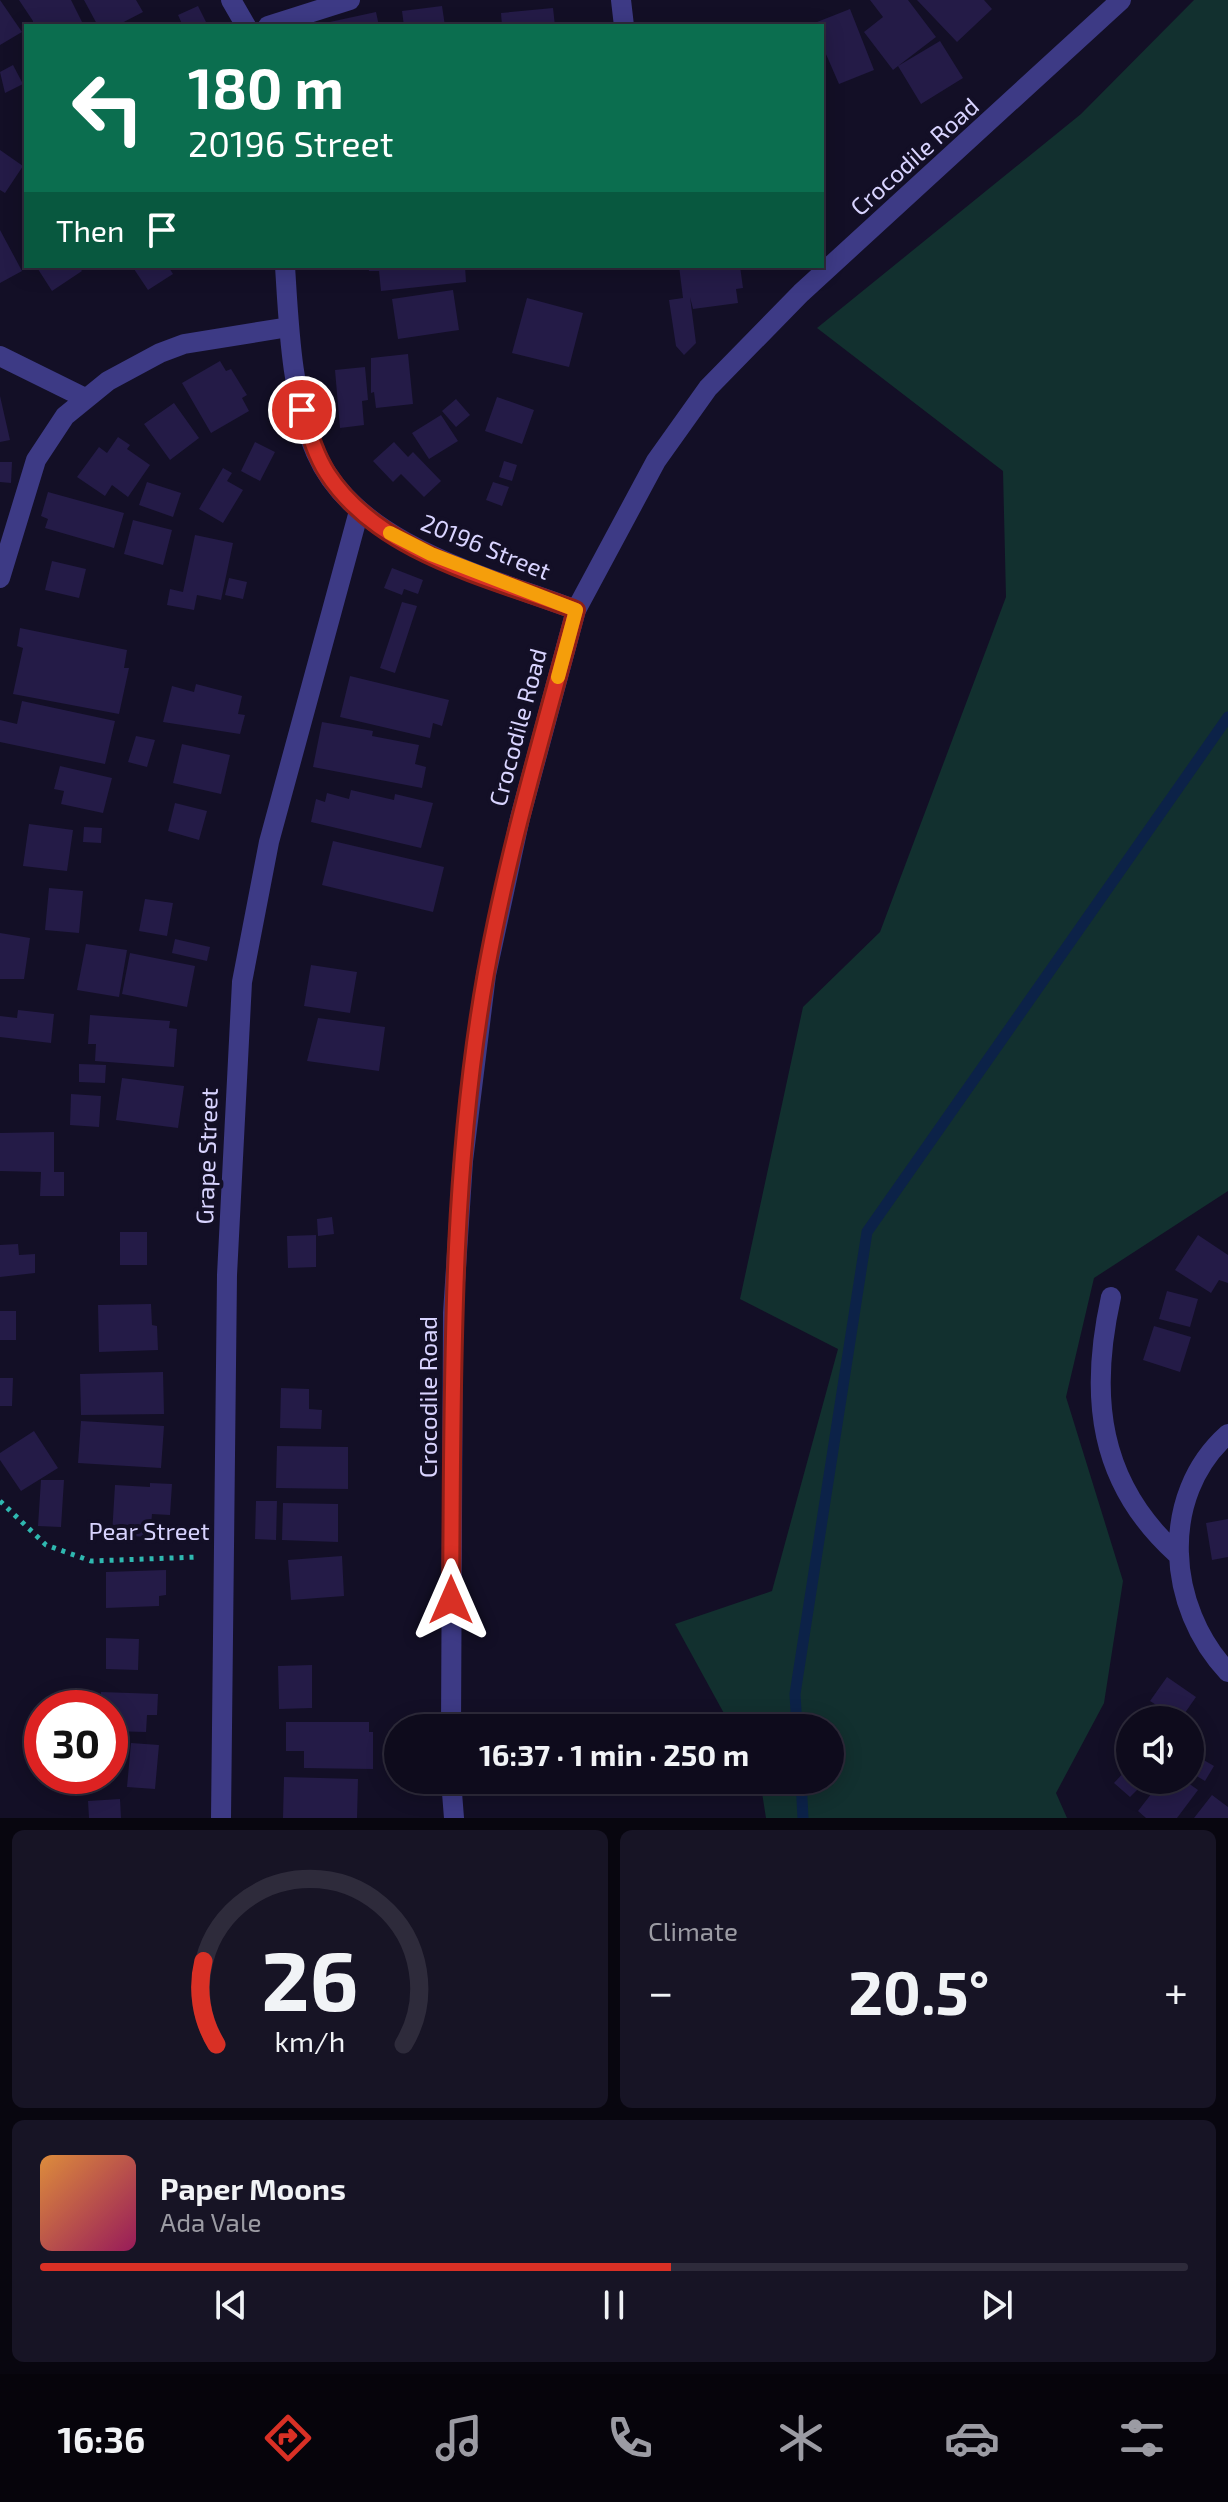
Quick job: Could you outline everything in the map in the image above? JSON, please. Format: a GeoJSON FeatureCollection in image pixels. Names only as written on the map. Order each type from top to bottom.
{"type":"FeatureCollection","features":[{"type":"Feature","properties":{"kind":"street"},"geometry":{"type":"LineString","coordinates":[[231,0],[245,24]]}},
{"type":"Feature","properties":{"kind":"street"},"geometry":{"type":"LineString","coordinates":[[274,24],[350,0]]}},
{"type":"Feature","properties":{"kind":"street"},"geometry":{"type":"LineString","coordinates":[[621,0],[624,24]]}},
{"type":"Feature","properties":{"kind":"street","name":"Crocodile Road"},"geometry":{"type":"LineString","coordinates":[[451,1714],[453,1313],[463,1161],[486,975],[520,818],[576,610],[656,461],[708,388],[801,293],[1121,0]]}},
{"type":"Feature","properties":{"kind":"street","name":"20196 Street"},"geometry":{"type":"LineString","coordinates":[[285,268],[289,327],[302,410],[316,453],[338,488],[359,511],[398,538],[431,554],[576,610]]}},
{"type":"Feature","properties":{"kind":"street"},"geometry":{"type":"LineString","coordinates":[[0,578],[36,460],[65,416],[85,398],[130,368],[184,344],[289,327]]}},
{"type":"Feature","properties":{"kind":"street"},"geometry":{"type":"LineString","coordinates":[[0,356],[85,398]]}},
{"type":"Feature","properties":{"kind":"street","name":"Grape Street"},"geometry":{"type":"LineString","coordinates":[[221,1818],[227,1275],[242,982],[269,842],[359,511]]}},
{"type":"Feature","properties":{"kind":"street"},"geometry":{"type":"LineString","coordinates":[[1111,1297],[1100,1347],[1099,1398],[1104,1431],[1134,1505],[1152,1531],[1177,1554]]}},
{"type":"Feature","properties":{"kind":"street"},"geometry":{"type":"LineString","coordinates":[[1228,1434],[1195,1480],[1181,1519],[1177,1554],[1186,1604],[1201,1636],[1228,1672]]}},
{"type":"Feature","properties":{"kind":"street"},"geometry":{"type":"LineString","coordinates":[[452,1794],[454,1818]]}},
{"type":"Feature","properties":{"kind":"path","name":"Pear Street"},"geometry":{"type":"LineString","coordinates":[[0,1501],[46,1545],[91,1561],[222,1556]]}},
{"type":"Feature","properties":{"kind":"green space"},"geometry":{"type":"Polygon","coordinates":[[[1194,0],[1228,0],[1228,1191],[1094,1278],[1066,1397],[1123,1581],[1104,1703],[1056,1793],[1067,1818],[766,1818],[762,1794],[844,1794],[844,1714],[724,1714],[675,1624],[772,1591],[838,1349],[740,1299],[803,1007],[880,932],[1006,597],[1003,471],[817,328],[1081,114],[1194,0]]]}},
{"type":"Feature","properties":{"kind":"building"},"geometry":{"type":"Polygon","coordinates":[[[0,0],[22,32],[0,45],[0,0]]]}},
{"type":"Feature","properties":{"kind":"building"},"geometry":{"type":"Polygon","coordinates":[[[19,0],[71,0],[83,24],[32,24],[19,0]]]}},
{"type":"Feature","properties":{"kind":"building"},"geometry":{"type":"Polygon","coordinates":[[[84,0],[136,0],[143,12],[120,24],[97,24],[84,0]]]}},
{"type":"Feature","properties":{"kind":"building"},"geometry":{"type":"Polygon","coordinates":[[[870,0],[908,0],[936,37],[893,70],[864,32],[883,17],[870,0]]]}},
{"type":"Feature","properties":{"kind":"building"},"geometry":{"type":"Polygon","coordinates":[[[917,0],[984,0],[992,9],[957,42],[917,0]]]}},
{"type":"Feature","properties":{"kind":"building"},"geometry":{"type":"Polygon","coordinates":[[[198,6],[207,24],[182,24],[178,15],[198,6]]]}},
{"type":"Feature","properties":{"kind":"building"},"geometry":{"type":"Polygon","coordinates":[[[442,6],[445,24],[404,24],[402,11],[442,6]]]}},
{"type":"Feature","properties":{"kind":"building"},"geometry":{"type":"Polygon","coordinates":[[[553,8],[555,24],[502,24],[501,13],[553,8]]]}},
{"type":"Feature","properties":{"kind":"building"},"geometry":{"type":"Polygon","coordinates":[[[850,9],[874,70],[839,84],[824,50],[824,24],[812,24],[850,9]]]}},
{"type":"Feature","properties":{"kind":"building"},"geometry":{"type":"Polygon","coordinates":[[[376,12],[379,24],[321,24],[376,12]]]}},
{"type":"Feature","properties":{"kind":"building"},"geometry":{"type":"Polygon","coordinates":[[[940,41],[963,78],[921,104],[898,66],[940,41]]]}},
{"type":"Feature","properties":{"kind":"building"},"geometry":{"type":"Polygon","coordinates":[[[13,65],[23,84],[5,93],[0,72],[13,65]]]}},
{"type":"Feature","properties":{"kind":"building"},"geometry":{"type":"Polygon","coordinates":[[[0,150],[23,166],[5,193],[0,190],[0,150]]]}},
{"type":"Feature","properties":{"kind":"building"},"geometry":{"type":"Polygon","coordinates":[[[0,230],[22,271],[0,283],[0,230]]]}},
{"type":"Feature","properties":{"kind":"building"},"geometry":{"type":"Polygon","coordinates":[[[37,268],[80,268],[82,271],[52,291],[37,268]]]}},
{"type":"Feature","properties":{"kind":"building"},"geometry":{"type":"Polygon","coordinates":[[[133,268],[169,268],[173,274],[148,290],[133,268]]]}},
{"type":"Feature","properties":{"kind":"building"},"geometry":{"type":"Polygon","coordinates":[[[368,268],[465,268],[466,282],[381,291],[379,271],[369,271],[368,268]]]}},
{"type":"Feature","properties":{"kind":"building"},"geometry":{"type":"Polygon","coordinates":[[[679,268],[740,268],[743,288],[736,289],[738,303],[693,309],[690,297],[696,343],[684,355],[676,346],[669,300],[683,298],[679,268]]]}},
{"type":"Feature","properties":{"kind":"building"},"geometry":{"type":"Polygon","coordinates":[[[453,290],[459,330],[398,339],[392,299],[453,290]]]}},
{"type":"Feature","properties":{"kind":"building"},"geometry":{"type":"Polygon","coordinates":[[[527,298],[583,313],[569,367],[512,353],[527,298]]]}},
{"type":"Feature","properties":{"kind":"building"},"geometry":{"type":"Polygon","coordinates":[[[408,354],[413,404],[376,408],[374,392],[371,393],[371,358],[408,354]]]}},
{"type":"Feature","properties":{"kind":"building"},"geometry":{"type":"Polygon","coordinates":[[[220,361],[226,371],[231,369],[247,395],[242,398],[249,411],[211,433],[182,383],[220,361]]]}},
{"type":"Feature","properties":{"kind":"building"},"geometry":{"type":"Polygon","coordinates":[[[365,367],[368,400],[362,401],[364,425],[340,428],[335,370],[365,367]]]}},
{"type":"Feature","properties":{"kind":"building"},"geometry":{"type":"Polygon","coordinates":[[[0,396],[10,440],[0,442],[0,396]]]}},
{"type":"Feature","properties":{"kind":"building"},"geometry":{"type":"Polygon","coordinates":[[[497,397],[534,410],[522,444],[485,431],[497,397]]]}},
{"type":"Feature","properties":{"kind":"building"},"geometry":{"type":"Polygon","coordinates":[[[456,399],[470,415],[456,427],[442,411],[456,399]]]}},
{"type":"Feature","properties":{"kind":"building"},"geometry":{"type":"Polygon","coordinates":[[[174,403],[199,438],[170,460],[144,424],[174,403]]]}},
{"type":"Feature","properties":{"kind":"building"},"geometry":{"type":"Polygon","coordinates":[[[441,415],[458,441],[429,459],[412,433],[441,415]]]}},
{"type":"Feature","properties":{"kind":"building"},"geometry":{"type":"Polygon","coordinates":[[[118,437],[130,445],[127,449],[150,465],[128,497],[112,485],[105,496],[77,477],[99,447],[107,453],[118,437]]]}},
{"type":"Feature","properties":{"kind":"building"},"geometry":{"type":"Polygon","coordinates":[[[255,442],[275,452],[260,481],[241,471],[255,442]]]}},
{"type":"Feature","properties":{"kind":"building"},"geometry":{"type":"Polygon","coordinates":[[[394,442],[408,457],[413,452],[441,481],[424,497],[401,474],[393,482],[373,461],[394,442]]]}},
{"type":"Feature","properties":{"kind":"building"},"geometry":{"type":"Polygon","coordinates":[[[504,461],[517,465],[512,481],[499,477],[504,461]]]}},
{"type":"Feature","properties":{"kind":"building"},"geometry":{"type":"Polygon","coordinates":[[[0,462],[12,462],[11,483],[0,482],[0,462]]]}},
{"type":"Feature","properties":{"kind":"building"},"geometry":{"type":"Polygon","coordinates":[[[223,468],[232,473],[227,481],[243,490],[223,523],[199,509],[223,468]]]}},
{"type":"Feature","properties":{"kind":"building"},"geometry":{"type":"Polygon","coordinates":[[[147,482],[181,493],[173,517],[139,505],[147,482]]]}},
{"type":"Feature","properties":{"kind":"building"},"geometry":{"type":"Polygon","coordinates":[[[493,482],[509,487],[502,506],[486,500],[493,482]]]}},
{"type":"Feature","properties":{"kind":"building"},"geometry":{"type":"Polygon","coordinates":[[[48,492],[124,513],[114,548],[45,528],[48,519],[41,516],[48,492]]]}},
{"type":"Feature","properties":{"kind":"building"},"geometry":{"type":"Polygon","coordinates":[[[133,520],[172,530],[163,565],[124,554],[133,520]]]}},
{"type":"Feature","properties":{"kind":"building"},"geometry":{"type":"Polygon","coordinates":[[[195,535],[233,543],[221,600],[197,595],[194,610],[167,605],[170,589],[183,592],[195,535]]]}},
{"type":"Feature","properties":{"kind":"building"},"geometry":{"type":"Polygon","coordinates":[[[52,561],[86,569],[79,598],[45,590],[52,561]]]}},
{"type":"Feature","properties":{"kind":"building"},"geometry":{"type":"Polygon","coordinates":[[[392,568],[423,580],[418,594],[404,589],[402,595],[384,588],[392,568]]]}},
{"type":"Feature","properties":{"kind":"building"},"geometry":{"type":"Polygon","coordinates":[[[229,578],[247,582],[243,599],[225,595],[229,578]]]}},
{"type":"Feature","properties":{"kind":"building"},"geometry":{"type":"Polygon","coordinates":[[[402,602],[417,606],[395,673],[380,668],[402,602]]]}},
{"type":"Feature","properties":{"kind":"building"},"geometry":{"type":"Polygon","coordinates":[[[20,628],[127,650],[124,668],[129,668],[119,714],[13,694],[23,648],[17,646],[20,628]]]}},
{"type":"Feature","properties":{"kind":"building"},"geometry":{"type":"Polygon","coordinates":[[[350,676],[449,700],[442,726],[433,723],[430,738],[340,717],[350,676]]]}},
{"type":"Feature","properties":{"kind":"building"},"geometry":{"type":"Polygon","coordinates":[[[196,684],[242,696],[238,714],[245,715],[240,734],[163,722],[172,686],[194,692],[196,684]]]}},
{"type":"Feature","properties":{"kind":"building"},"geometry":{"type":"Polygon","coordinates":[[[22,701],[115,721],[105,764],[0,742],[0,720],[17,724],[22,701]]]}},
{"type":"Feature","properties":{"kind":"building"},"geometry":{"type":"Polygon","coordinates":[[[322,722],[373,731],[372,736],[419,745],[415,764],[426,767],[422,788],[313,767],[322,722]]]}},
{"type":"Feature","properties":{"kind":"building"},"geometry":{"type":"Polygon","coordinates":[[[136,736],[155,740],[147,767],[128,762],[136,736]]]}},
{"type":"Feature","properties":{"kind":"building"},"geometry":{"type":"Polygon","coordinates":[[[182,744],[230,755],[221,794],[173,783],[182,744]]]}},
{"type":"Feature","properties":{"kind":"building"},"geometry":{"type":"Polygon","coordinates":[[[60,766],[112,778],[103,813],[61,804],[64,791],[54,789],[60,766]]]}},
{"type":"Feature","properties":{"kind":"building"},"geometry":{"type":"Polygon","coordinates":[[[351,790],[394,800],[395,794],[433,803],[421,848],[311,822],[316,799],[325,802],[327,793],[349,799],[351,790]]]}},
{"type":"Feature","properties":{"kind":"building"},"geometry":{"type":"Polygon","coordinates":[[[175,803],[207,811],[199,840],[168,831],[175,803]]]}},
{"type":"Feature","properties":{"kind":"building"},"geometry":{"type":"Polygon","coordinates":[[[29,824],[73,830],[67,871],[23,866],[29,824]]]}},
{"type":"Feature","properties":{"kind":"building"},"geometry":{"type":"Polygon","coordinates":[[[84,827],[102,828],[101,843],[83,842],[84,827]]]}},
{"type":"Feature","properties":{"kind":"building"},"geometry":{"type":"Polygon","coordinates":[[[333,841],[444,867],[433,912],[322,885],[333,841]]]}},
{"type":"Feature","properties":{"kind":"building"},"geometry":{"type":"Polygon","coordinates":[[[49,888],[83,891],[79,933],[45,930],[49,888]]]}},
{"type":"Feature","properties":{"kind":"building"},"geometry":{"type":"Polygon","coordinates":[[[145,899],[173,903],[167,936],[139,931],[145,899]]]}},
{"type":"Feature","properties":{"kind":"building"},"geometry":{"type":"Polygon","coordinates":[[[0,933],[30,938],[24,979],[0,979],[0,933]]]}},
{"type":"Feature","properties":{"kind":"building"},"geometry":{"type":"Polygon","coordinates":[[[175,939],[210,947],[207,961],[172,953],[175,939]]]}},
{"type":"Feature","properties":{"kind":"building"},"geometry":{"type":"Polygon","coordinates":[[[86,944],[127,950],[119,997],[77,990],[86,944]]]}},
{"type":"Feature","properties":{"kind":"building"},"geometry":{"type":"Polygon","coordinates":[[[130,953],[195,966],[187,1007],[122,994],[130,953]]]}},
{"type":"Feature","properties":{"kind":"building"},"geometry":{"type":"Polygon","coordinates":[[[311,965],[357,972],[350,1013],[304,1006],[311,965]]]}},
{"type":"Feature","properties":{"kind":"building"},"geometry":{"type":"Polygon","coordinates":[[[18,1010],[54,1014],[51,1043],[0,1037],[0,1016],[17,1018],[18,1010]]]}},
{"type":"Feature","properties":{"kind":"building"},"geometry":{"type":"Polygon","coordinates":[[[90,1015],[170,1021],[169,1028],[177,1029],[174,1067],[95,1061],[96,1044],[88,1044],[90,1015]]]}},
{"type":"Feature","properties":{"kind":"building"},"geometry":{"type":"Polygon","coordinates":[[[318,1018],[385,1027],[379,1071],[307,1061],[318,1018]]]}},
{"type":"Feature","properties":{"kind":"building"},"geometry":{"type":"Polygon","coordinates":[[[79,1064],[106,1065],[105,1083],[79,1082],[79,1064]]]}},
{"type":"Feature","properties":{"kind":"building"},"geometry":{"type":"Polygon","coordinates":[[[122,1078],[184,1086],[178,1128],[116,1120],[122,1078]]]}},
{"type":"Feature","properties":{"kind":"building"},"geometry":{"type":"Polygon","coordinates":[[[71,1094],[101,1096],[99,1127],[70,1125],[71,1094]]]}},
{"type":"Feature","properties":{"kind":"building"},"geometry":{"type":"Polygon","coordinates":[[[54,1132],[54,1172],[64,1172],[64,1196],[40,1196],[41,1172],[0,1171],[0,1133],[54,1132]]]}},
{"type":"Feature","properties":{"kind":"building"},"geometry":{"type":"Polygon","coordinates":[[[332,1217],[334,1234],[318,1236],[317,1219],[332,1217]]]}},
{"type":"Feature","properties":{"kind":"building"},"geometry":{"type":"Polygon","coordinates":[[[120,1232],[147,1232],[147,1265],[120,1265],[120,1232]]]}},
{"type":"Feature","properties":{"kind":"building"},"geometry":{"type":"Polygon","coordinates":[[[316,1235],[316,1267],[288,1268],[287,1236],[316,1235]]]}},
{"type":"Feature","properties":{"kind":"building"},"geometry":{"type":"Polygon","coordinates":[[[1198,1235],[1228,1255],[1228,1283],[1219,1280],[1211,1293],[1175,1270],[1198,1235]]]}},
{"type":"Feature","properties":{"kind":"building"},"geometry":{"type":"Polygon","coordinates":[[[18,1244],[19,1255],[35,1254],[35,1273],[0,1277],[0,1245],[18,1244]]]}},
{"type":"Feature","properties":{"kind":"building"},"geometry":{"type":"Polygon","coordinates":[[[1167,1291],[1198,1299],[1190,1327],[1159,1319],[1167,1291]]]}},
{"type":"Feature","properties":{"kind":"building"},"geometry":{"type":"Polygon","coordinates":[[[151,1304],[152,1325],[157,1326],[158,1350],[99,1352],[98,1305],[151,1304]]]}},
{"type":"Feature","properties":{"kind":"building"},"geometry":{"type":"Polygon","coordinates":[[[0,1311],[16,1311],[16,1340],[0,1340],[0,1311]]]}},
{"type":"Feature","properties":{"kind":"building"},"geometry":{"type":"Polygon","coordinates":[[[1154,1326],[1191,1337],[1180,1372],[1143,1360],[1154,1326]]]}},
{"type":"Feature","properties":{"kind":"building"},"geometry":{"type":"Polygon","coordinates":[[[163,1372],[164,1414],[81,1415],[80,1374],[163,1372]]]}},
{"type":"Feature","properties":{"kind":"building"},"geometry":{"type":"Polygon","coordinates":[[[0,1378],[13,1378],[12,1406],[0,1406],[0,1378]]]}},
{"type":"Feature","properties":{"kind":"building"},"geometry":{"type":"Polygon","coordinates":[[[281,1388],[309,1389],[309,1409],[322,1410],[321,1429],[280,1428],[281,1388]]]}},
{"type":"Feature","properties":{"kind":"building"},"geometry":{"type":"Polygon","coordinates":[[[81,1421],[164,1426],[161,1468],[78,1463],[81,1421]]]}},
{"type":"Feature","properties":{"kind":"building"},"geometry":{"type":"Polygon","coordinates":[[[34,1431],[58,1468],[21,1491],[0,1460],[0,1453],[34,1431]]]}},
{"type":"Feature","properties":{"kind":"building"},"geometry":{"type":"Polygon","coordinates":[[[277,1446],[348,1447],[348,1489],[276,1488],[277,1446]]]}},
{"type":"Feature","properties":{"kind":"building"},"geometry":{"type":"Polygon","coordinates":[[[41,1480],[64,1480],[61,1527],[38,1526],[41,1480]]]}},
{"type":"Feature","properties":{"kind":"building"},"geometry":{"type":"Polygon","coordinates":[[[150,1483],[172,1484],[170,1515],[152,1514],[150,1537],[112,1535],[115,1485],[150,1487],[150,1483]]]}},
{"type":"Feature","properties":{"kind":"building"},"geometry":{"type":"Polygon","coordinates":[[[256,1501],[277,1501],[276,1540],[255,1539],[256,1501]]]}},
{"type":"Feature","properties":{"kind":"building"},"geometry":{"type":"Polygon","coordinates":[[[283,1503],[338,1504],[338,1542],[282,1540],[283,1503]]]}},
{"type":"Feature","properties":{"kind":"building"},"geometry":{"type":"Polygon","coordinates":[[[1228,1519],[1228,1557],[1212,1560],[1206,1523],[1228,1519]]]}},
{"type":"Feature","properties":{"kind":"building"},"geometry":{"type":"Polygon","coordinates":[[[342,1556],[344,1596],[291,1600],[288,1560],[342,1556]]]}},
{"type":"Feature","properties":{"kind":"building"},"geometry":{"type":"Polygon","coordinates":[[[166,1570],[166,1595],[159,1596],[159,1606],[106,1608],[106,1572],[166,1570]]]}},
{"type":"Feature","properties":{"kind":"building"},"geometry":{"type":"Polygon","coordinates":[[[106,1638],[139,1639],[138,1670],[106,1669],[106,1638]]]}},
{"type":"Feature","properties":{"kind":"building"},"geometry":{"type":"Polygon","coordinates":[[[312,1665],[312,1708],[279,1709],[278,1666],[312,1665]]]}},
{"type":"Feature","properties":{"kind":"building"},"geometry":{"type":"Polygon","coordinates":[[[1167,1677],[1196,1697],[1190,1706],[1158,1706],[1150,1701],[1167,1677]]]}},
{"type":"Feature","properties":{"kind":"building"},"geometry":{"type":"Polygon","coordinates":[[[128,1693],[158,1694],[157,1715],[147,1715],[146,1732],[128,1732],[128,1693]]]}},
{"type":"Feature","properties":{"kind":"building"},"geometry":{"type":"Polygon","coordinates":[[[286,1722],[369,1722],[369,1732],[373,1732],[373,1769],[304,1768],[304,1751],[286,1751],[286,1722]]]}},
{"type":"Feature","properties":{"kind":"building"},"geometry":{"type":"Polygon","coordinates":[[[131,1743],[159,1745],[155,1789],[128,1787],[131,1743]]]}},
{"type":"Feature","properties":{"kind":"building"},"geometry":{"type":"Polygon","coordinates":[[[1204,1760],[1214,1766],[1204,1780],[1204,1760]]]}},
{"type":"Feature","properties":{"kind":"building"},"geometry":{"type":"Polygon","coordinates":[[[284,1777],[358,1779],[357,1818],[283,1818],[284,1777]]]}},
{"type":"Feature","properties":{"kind":"building"},"geometry":{"type":"Polygon","coordinates":[[[1151,1794],[1195,1794],[1177,1818],[1146,1818],[1138,1811],[1151,1794]]]}},
{"type":"Feature","properties":{"kind":"building"},"geometry":{"type":"Polygon","coordinates":[[[1212,1795],[1228,1807],[1228,1818],[1194,1818],[1212,1795]]]}},
{"type":"Feature","properties":{"kind":"building"},"geometry":{"type":"Polygon","coordinates":[[[120,1799],[121,1818],[89,1818],[88,1801],[120,1799]]]}},
{"type":"Feature","properties":{"kind":"waterway"},"geometry":{"type":"LineString","coordinates":[[796,1714],[795,1694],[867,1232],[1228,717]]}},
{"type":"Feature","properties":{"kind":"waterway"},"geometry":{"type":"LineString","coordinates":[[802,1794],[803,1818]]}},
{"type":"Feature","properties":{"kind":"slow traffic"},"geometry":{"type":"LineString","coordinates":[[390,533],[431,554],[576,610],[558,677]]}},
{"type":"Feature","properties":{"kind":"route"},"geometry":{"type":"LineString","coordinates":[[302,410],[316,453],[326,472],[359,511],[398,538],[431,554],[576,610],[520,818],[482,1006],[463,1161],[453,1313],[451,1600]]}}]}
